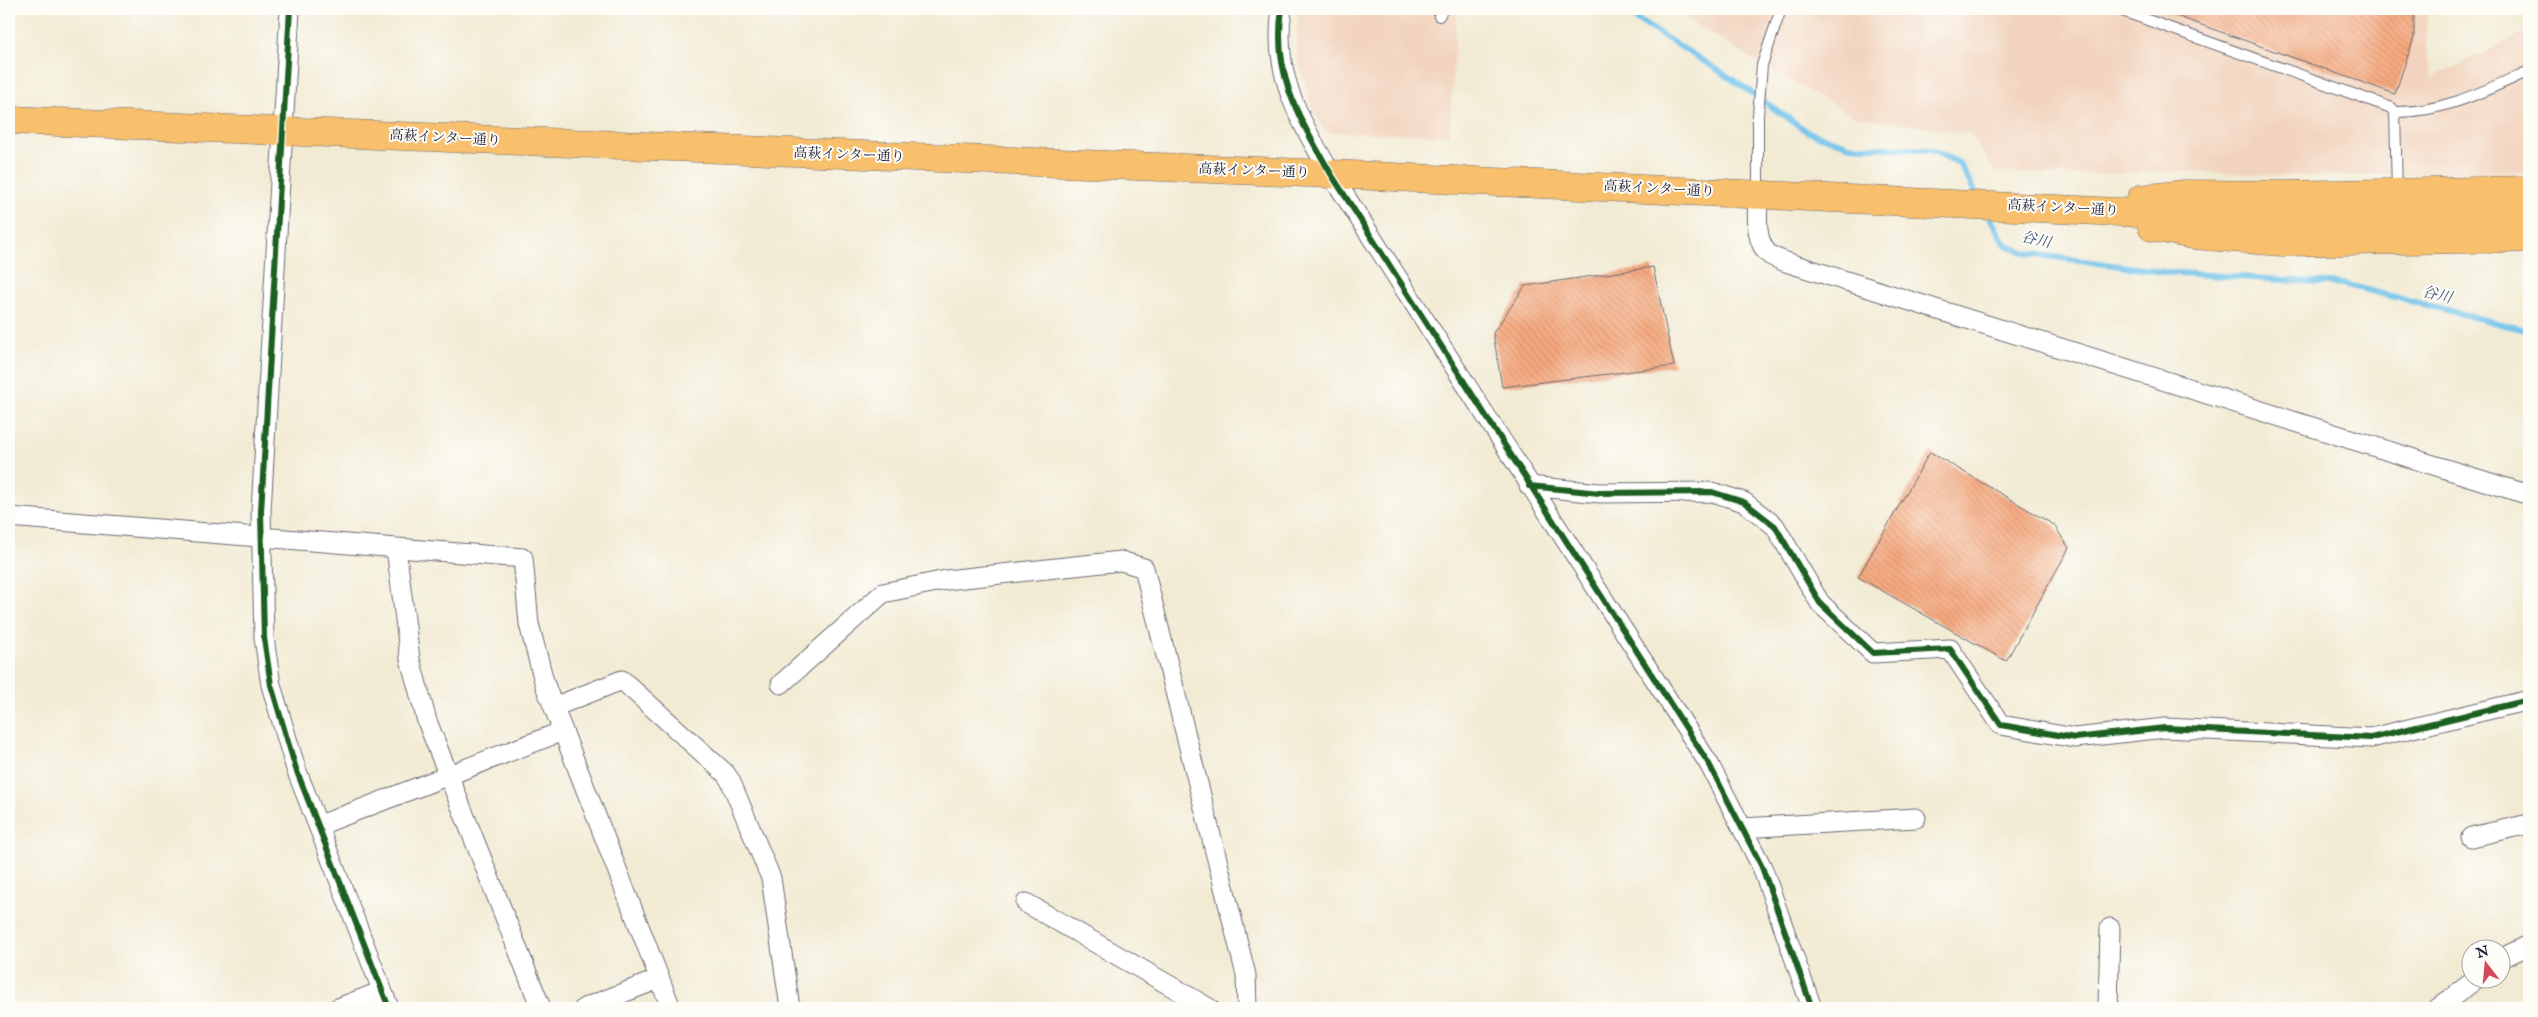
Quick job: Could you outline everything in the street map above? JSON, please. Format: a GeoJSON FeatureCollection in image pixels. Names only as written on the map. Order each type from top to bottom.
{"type":"FeatureCollection","features":[{"type":"Feature","properties":{"kind":"main road","name":"高萩インター通り"},"geometry":{"type":"LineString","coordinates":[[9,120],[1330,174],[2002,204],[2285,220],[2529,215]]}},
{"type":"Feature","properties":{"kind":"main road"},"geometry":{"type":"LineString","coordinates":[[2062,208],[2186,194],[2284,195],[2529,190]]}},
{"type":"Feature","properties":{"kind":"main road"},"geometry":{"type":"LineString","coordinates":[[2062,208],[2193,235],[2283,242],[2529,238]]}},
{"type":"Feature","properties":{"kind":"street"},"geometry":{"type":"LineString","coordinates":[[290,9],[261,511],[264,638],[271,685],[296,769],[320,825],[386,1000],[338,1008]]}},
{"type":"Feature","properties":{"kind":"street"},"geometry":{"type":"LineString","coordinates":[[1282,9],[1278,31],[1280,59],[1287,88],[1304,127],[1330,174],[1709,764],[1762,867],[1812,1008]]}},
{"type":"Feature","properties":{"kind":"street"},"geometry":{"type":"LineString","coordinates":[[1758,193],[1758,230],[1763,243],[1769,254],[1789,263],[2529,495]]}},
{"type":"Feature","properties":{"kind":"street"},"geometry":{"type":"LineString","coordinates":[[1529,486],[1600,493],[1712,492],[1744,502],[1775,526],[1820,603],[1873,653],[1950,649],[2001,725],[2075,738],[2165,728],[2370,738],[2529,700]]}},
{"type":"Feature","properties":{"kind":"street"},"geometry":{"type":"LineString","coordinates":[[9,517],[524,558],[529,624],[545,685],[671,1008]]}},
{"type":"Feature","properties":{"kind":"street"},"geometry":{"type":"LineString","coordinates":[[396,548],[410,659],[427,721],[541,1008]]}},
{"type":"Feature","properties":{"kind":"street"},"geometry":{"type":"LineString","coordinates":[[781,684],[883,593],[946,580],[1121,562],[1144,568],[1246,975],[1248,1008]]}},
{"type":"Feature","properties":{"kind":"street"},"geometry":{"type":"LineString","coordinates":[[554,707],[622,680],[725,773],[771,878],[790,1008]]}},
{"type":"Feature","properties":{"kind":"street"},"geometry":{"type":"LineString","coordinates":[[320,825],[563,731]]}},
{"type":"Feature","properties":{"kind":"street"},"geometry":{"type":"LineString","coordinates":[[1742,828],[1916,818]]}},
{"type":"Feature","properties":{"kind":"street"},"geometry":{"type":"LineString","coordinates":[[2471,837],[2529,824]]}},
{"type":"Feature","properties":{"kind":"street"},"geometry":{"type":"LineString","coordinates":[[1026,902],[1209,1008]]}},
{"type":"Feature","properties":{"kind":"street"},"geometry":{"type":"LineString","coordinates":[[2108,1008],[2110,928]]}},
{"type":"Feature","properties":{"kind":"street"},"geometry":{"type":"LineString","coordinates":[[2510,954],[2529,945]]}},
{"type":"Feature","properties":{"kind":"street"},"geometry":{"type":"LineString","coordinates":[[584,1008],[659,978]]}},
{"type":"Feature","properties":{"kind":"street"},"geometry":{"type":"LineString","coordinates":[[2438,1008],[2462,990]]}},
{"type":"Feature","properties":{"kind":"lane"},"geometry":{"type":"LineString","coordinates":[[1758,193],[1758,116],[1762,65],[1781,9]]}},
{"type":"Feature","properties":{"kind":"lane"},"geometry":{"type":"LineString","coordinates":[[2117,9],[2392,108],[2395,112],[2397,193]]}},
{"type":"Feature","properties":{"kind":"lane"},"geometry":{"type":"LineString","coordinates":[[2395,112],[2425,111],[2441,107],[2529,71]]}},
{"type":"Feature","properties":{"kind":"shaded area"},"geometry":{"type":"Polygon","coordinates":[[[1298,9],[1457,9],[1449,135],[1325,132],[1312,108],[1297,55],[1298,9]]]}},
{"type":"Feature","properties":{"kind":"shaded area"},"geometry":{"type":"Polygon","coordinates":[[[1670,9],[2427,9],[2426,48],[2431,78],[2529,31],[2529,172],[2284,176],[2191,171],[2062,175],[1996,172],[1970,134],[1854,116],[1762,65],[1670,9]]]}},
{"type":"Feature","properties":{"kind":"building"},"geometry":{"type":"Polygon","coordinates":[[[2162,9],[2414,9],[2414,37],[2395,94],[2162,11],[2162,9]]]}},
{"type":"Feature","properties":{"kind":"building"},"geometry":{"type":"Polygon","coordinates":[[[1653,267],[1674,366],[1502,387],[1493,333],[1525,286],[1653,267]]]}},
{"type":"Feature","properties":{"kind":"building"},"geometry":{"type":"Polygon","coordinates":[[[1930,452],[2054,525],[2069,548],[2006,661],[1858,577],[1930,452]]]}},
{"type":"Feature","properties":{"kind":"waterway","name":"谷川"},"geometry":{"type":"LineString","coordinates":[[1620,9],[1729,77],[1808,132],[1850,146],[1931,150],[1959,163],[1979,199]]}},
{"type":"Feature","properties":{"kind":"waterway","name":"谷川"},"geometry":{"type":"LineString","coordinates":[[1988,214],[2005,244],[2025,253],[2164,272],[2344,284],[2529,331]]}},
{"type":"Feature","properties":{"kind":"cycle path"},"geometry":{"type":"LineString","coordinates":[[290,9],[261,511],[264,638],[271,685],[296,769],[389,1008]]}},
{"type":"Feature","properties":{"kind":"cycle path"},"geometry":{"type":"LineString","coordinates":[[1282,9],[1280,33],[1281,55],[1285,75],[1291,95],[1308,134],[1331,174],[1709,764],[1762,867],[1812,1008]]}},
{"type":"Feature","properties":{"kind":"cycle path"},"geometry":{"type":"LineString","coordinates":[[1529,486],[1600,493],[1712,492],[1744,502],[1775,526],[1820,603],[1873,653],[1950,649],[2001,725],[2075,738],[2165,728],[2371,738],[2529,700]]}}]}
